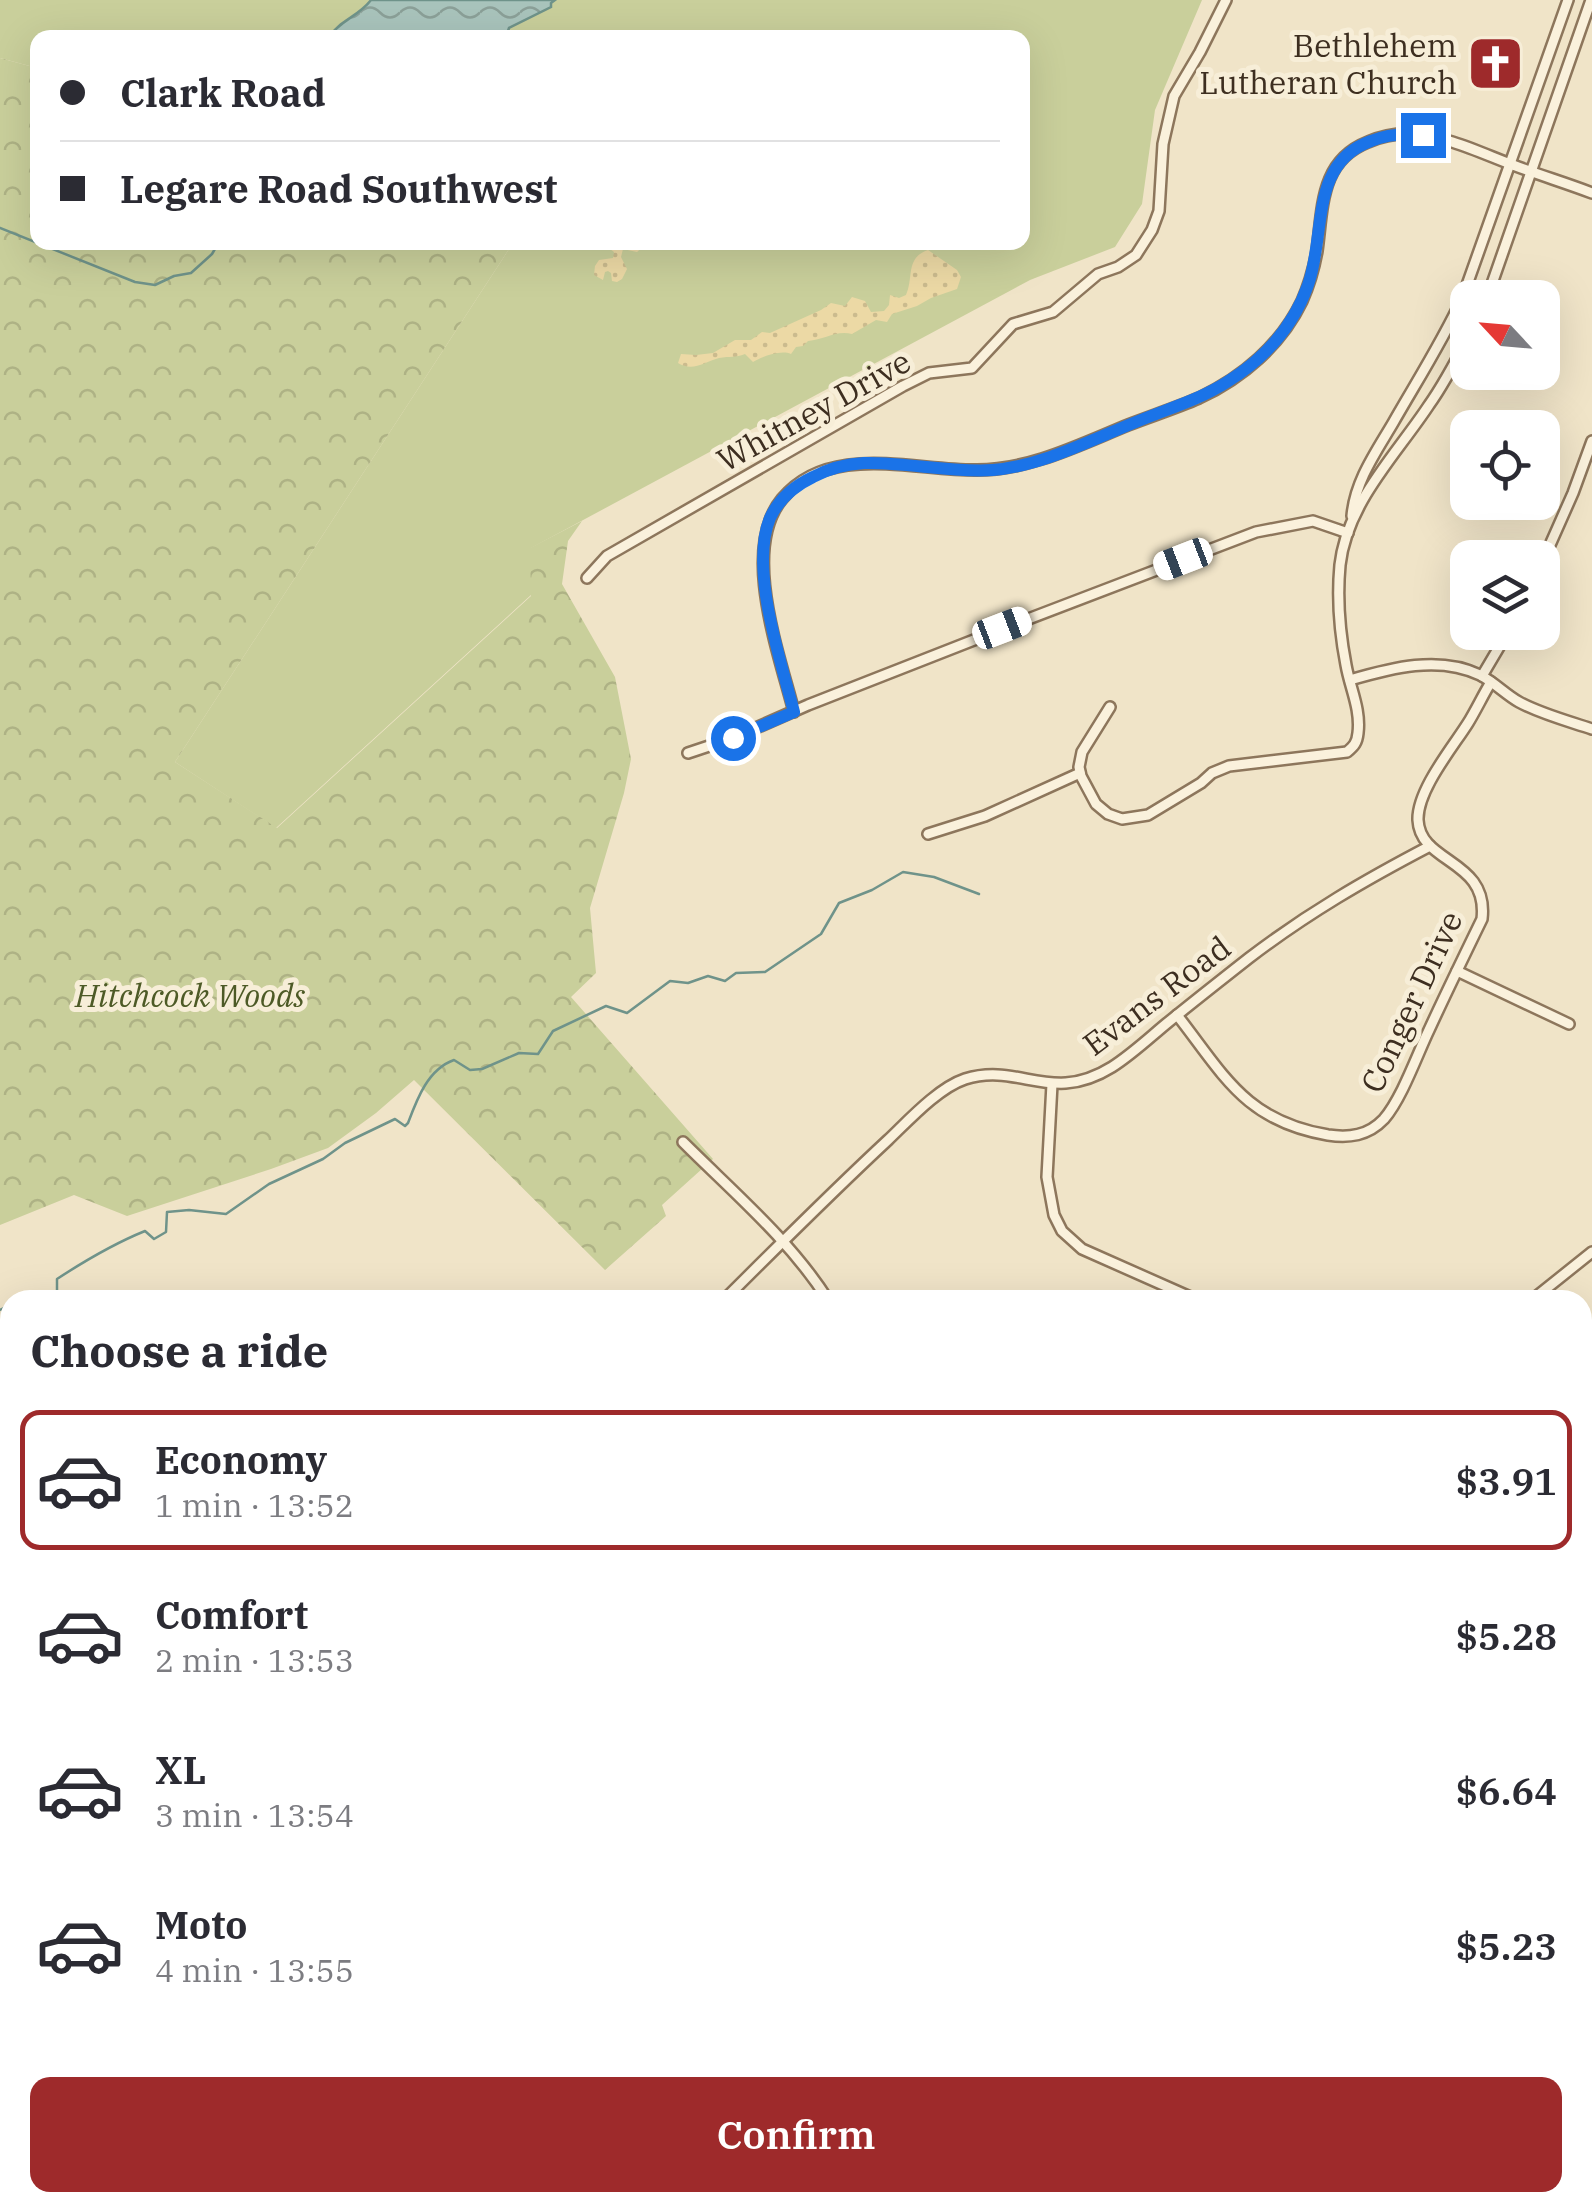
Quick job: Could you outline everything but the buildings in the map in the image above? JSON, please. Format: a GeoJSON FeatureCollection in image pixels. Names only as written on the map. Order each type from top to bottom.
{"type":"FeatureCollection","features":[{"type":"Feature","properties":{"kind":"street","name":"Whitney Drive"},"geometry":{"type":"LineString","coordinates":[[587,578],[606,556],[903,386],[929,373],[972,368],[1012,324],[1053,312],[1098,274],[1136,256],[1152,230],[1158,210],[1163,144],[1174,96],[1226,0]]}},
{"type":"Feature","properties":{"kind":"street"},"geometry":{"type":"LineString","coordinates":[[1493,280],[1591,0]]}},
{"type":"Feature","properties":{"kind":"street"},"geometry":{"type":"LineString","coordinates":[[1110,707],[1079,760],[1080,773],[1091,796],[1115,818],[1148,815],[1220,768],[1347,752],[1357,742],[1359,722],[1346,665],[1338,590],[1354,500],[1359,484],[1462,299],[1564,1]]}},
{"type":"Feature","properties":{"kind":"street"},"geometry":{"type":"LineString","coordinates":[[794,712],[770,616],[764,546],[771,516],[798,485],[823,472],[863,463],[974,470],[1014,468],[1198,398],[1231,380],[1274,344],[1293,318],[1312,271],[1326,187],[1333,170],[1354,148],[1389,135],[1423,135],[1460,145],[1592,193]]}},
{"type":"Feature","properties":{"kind":"street"},"geometry":{"type":"LineString","coordinates":[[1350,528],[1388,459],[1450,370]]}},
{"type":"Feature","properties":{"kind":"street"},"geometry":{"type":"LineString","coordinates":[[1552,540],[1592,440]]}},
{"type":"Feature","properties":{"kind":"street"},"geometry":{"type":"LineString","coordinates":[[688,754],[1002,628],[1256,532],[1314,520],[1350,528]]}},
{"type":"Feature","properties":{"kind":"street"},"geometry":{"type":"LineString","coordinates":[[1430,846],[1418,820],[1422,803],[1441,762],[1469,722],[1500,650]]}},
{"type":"Feature","properties":{"kind":"street"},"geometry":{"type":"LineString","coordinates":[[1350,680],[1413,665],[1456,668],[1486,679],[1527,706],[1592,729]]}},
{"type":"Feature","properties":{"kind":"street"},"geometry":{"type":"LineString","coordinates":[[928,834],[985,816],[1080,773]]}},
{"type":"Feature","properties":{"kind":"street","name":"Conger Drive"},"geometry":{"type":"LineString","coordinates":[[1177,1015],[1241,1096],[1260,1112],[1302,1129],[1348,1137],[1375,1127],[1388,1113],[1482,919],[1475,882],[1430,846]]}},
{"type":"Feature","properties":{"kind":"street","name":"Evans Road"},"geometry":{"type":"LineString","coordinates":[[734,1290],[817,1206],[954,1083],[975,1076],[998,1075],[1074,1084],[1101,1073],[1314,910],[1430,846]]}},
{"type":"Feature","properties":{"kind":"street"},"geometry":{"type":"LineString","coordinates":[[1457,971],[1568,1024]]}},
{"type":"Feature","properties":{"kind":"street"},"geometry":{"type":"LineString","coordinates":[[1052,1084],[1046,1177],[1054,1215],[1062,1231],[1082,1249],[1175,1290]]}},
{"type":"Feature","properties":{"kind":"street"},"geometry":{"type":"LineString","coordinates":[[684,1142],[782,1242],[821,1290]]}},
{"type":"Feature","properties":{"kind":"street"},"geometry":{"type":"LineString","coordinates":[[1544,1290],[1592,1252]]}},
{"type":"Feature","properties":{"kind":"green space"},"geometry":{"type":"Polygon","coordinates":[[[0,0],[1202,0],[1155,110],[1142,204],[1115,247],[1030,280],[531,548],[531,595],[276,828],[175,762],[508,250],[1030,250],[1030,30],[30,30],[30,66],[0,58],[0,0]]]}},
{"type":"Feature","properties":{"kind":"green space","name":"Hitchcock Woods"},"geometry":{"type":"Polygon","coordinates":[[[0,58],[30,66],[30,250],[508,250],[175,762],[277,828],[531,596],[530,548],[582,521],[568,541],[562,584],[615,677],[631,759],[590,908],[596,973],[571,997],[713,1159],[662,1205],[666,1216],[605,1270],[414,1080],[328,1148],[271,1169],[127,1216],[74,1195],[0,1225],[0,58]]]}},
{"type":"Feature","properties":{"kind":"sand"},"geometry":{"type":"Polygon","coordinates":[[[611,250],[623,250],[621,257],[627,269],[622,279],[612,281],[608,271],[603,280],[594,275],[599,260],[613,258],[611,250]]]}},
{"type":"Feature","properties":{"kind":"sand"},"geometry":{"type":"Polygon","coordinates":[[[928,250],[957,270],[961,277],[957,289],[892,314],[887,322],[876,320],[852,334],[808,341],[791,354],[777,353],[753,362],[745,354],[694,366],[678,363],[681,354],[713,353],[735,340],[751,340],[762,332],[770,333],[831,303],[845,306],[852,297],[865,301],[871,312],[884,311],[890,295],[906,295],[913,263],[928,250]]]}},
{"type":"Feature","properties":{"kind":"water"},"geometry":{"type":"Polygon","coordinates":[[[371,0],[555,0],[551,7],[508,30],[335,30],[371,0]]]}},
{"type":"Feature","properties":{"kind":"waterway"},"geometry":{"type":"LineString","coordinates":[[0,228],[30,240]]}},
{"type":"Feature","properties":{"kind":"waterway"},"geometry":{"type":"LineString","coordinates":[[55,250],[135,282],[155,285],[191,273],[214,250]]}},
{"type":"Feature","properties":{"kind":"waterway"},"geometry":{"type":"LineString","coordinates":[[57,1290],[57,1279],[122,1241],[145,1231],[154,1239],[166,1232],[167,1212],[226,1214],[269,1184],[323,1159],[345,1143],[395,1119],[405,1126],[430,1078],[454,1060],[470,1070],[519,1053],[538,1054],[553,1031],[606,1006],[627,1013],[670,981],[688,983],[708,976],[725,981],[736,973],[765,972],[821,934],[839,903],[903,872],[934,877],[979,894]]}},
{"type":"Feature","properties":{"kind":"place","name":"Bethlehem Lutheran Church"},"geometry":{"type":"Point","coordinates":[1496,64]}},
{"type":"Feature","properties":{"kind":"route"},"geometry":{"type":"LineString","coordinates":[[733,738],[794,712],[770,616],[764,546],[771,516],[789,492],[823,472],[863,463],[974,470],[1014,468],[1214,390],[1263,356],[1293,318],[1316,256],[1326,187],[1339,162],[1354,148],[1378,138],[1423,135]]}}]}
